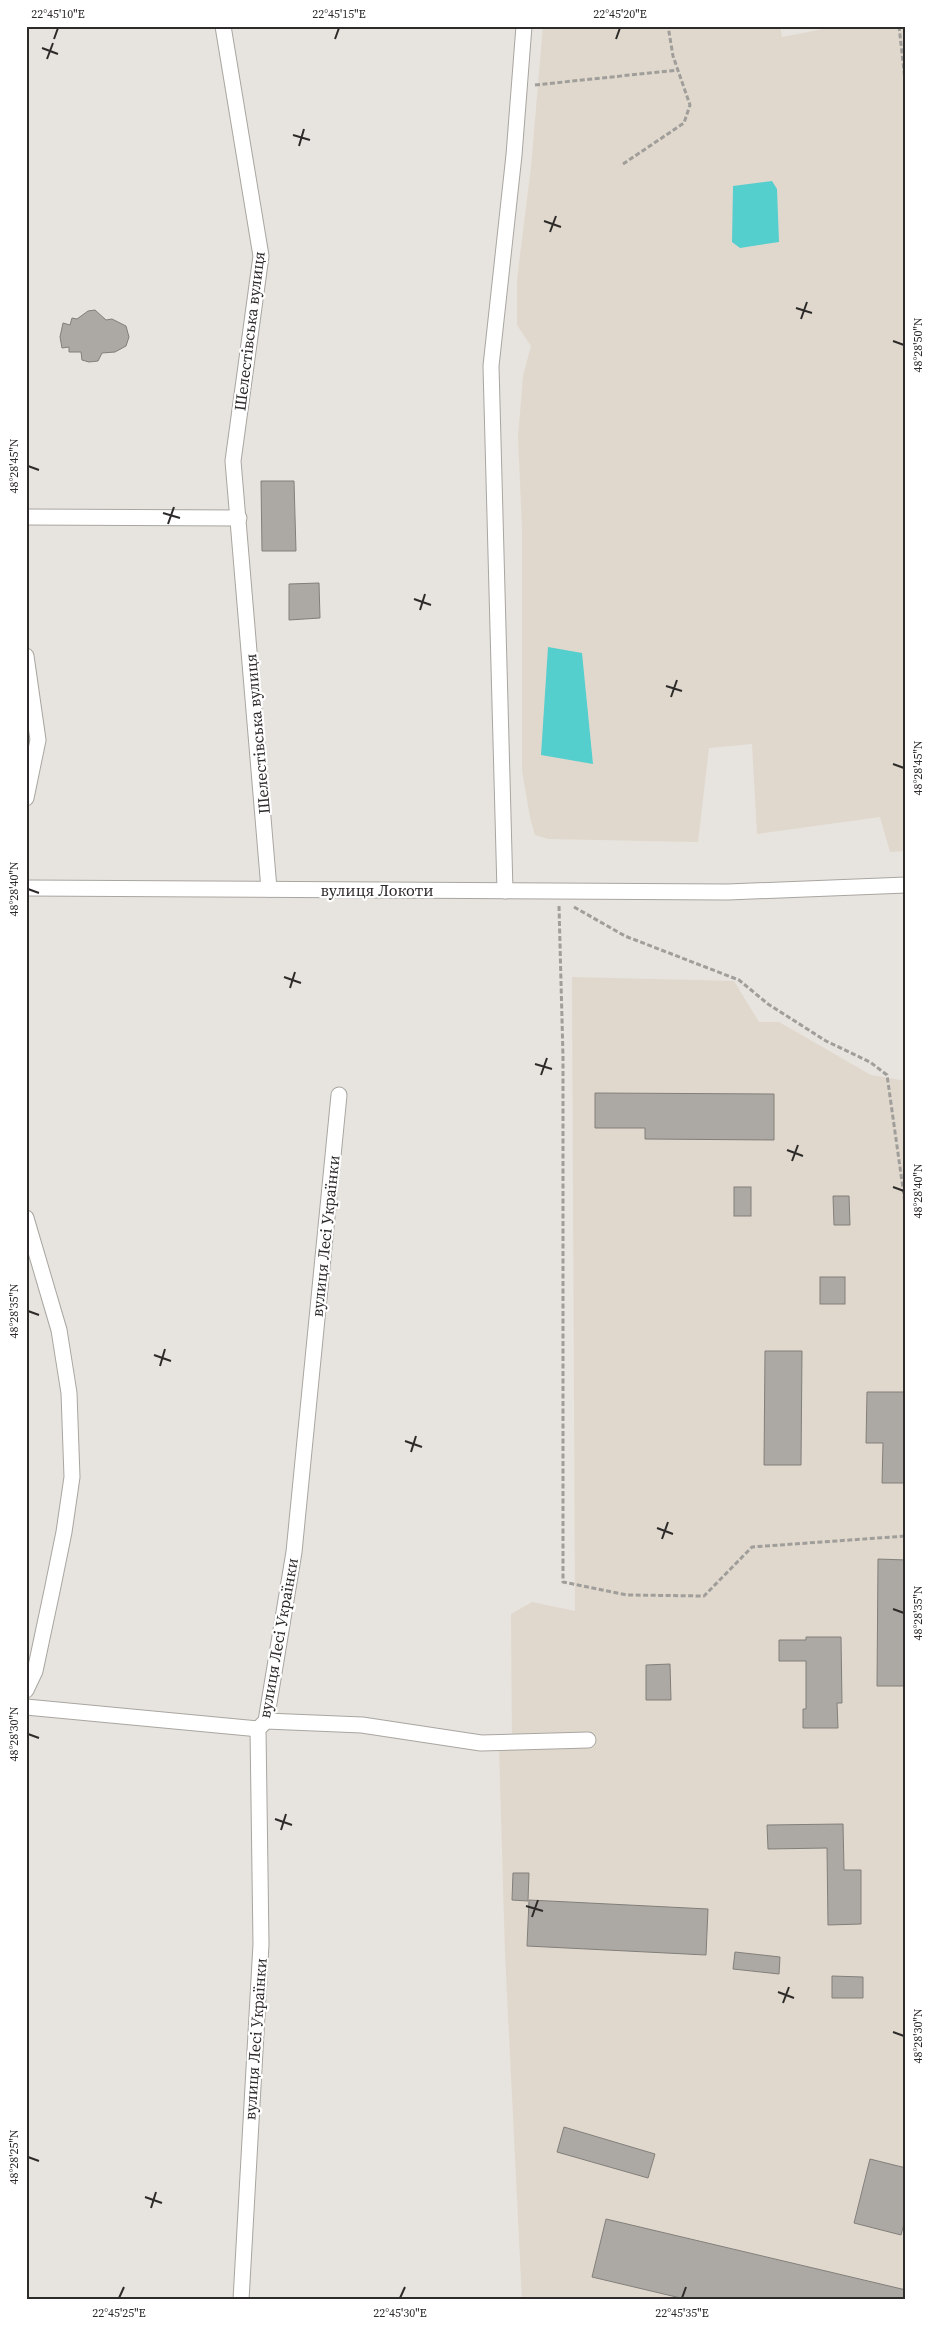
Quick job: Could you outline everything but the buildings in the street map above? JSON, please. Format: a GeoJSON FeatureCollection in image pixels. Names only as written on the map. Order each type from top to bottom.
{"type":"FeatureCollection","features":[{"type":"Feature","properties":{"kind":"street","name":"Шелестівська вулиця"},"geometry":{"type":"LineString","coordinates":[[223,26],[261,256],[233,461],[270,889]]}},
{"type":"Feature","properties":{"kind":"street"},"geometry":{"type":"LineString","coordinates":[[505,891],[492,366],[524,26]]}},
{"type":"Feature","properties":{"kind":"street"},"geometry":{"type":"LineString","coordinates":[[26,517],[239,518]]}},
{"type":"Feature","properties":{"kind":"street"},"geometry":{"type":"LineString","coordinates":[[26,656],[38,740],[26,798]]}},
{"type":"Feature","properties":{"kind":"street","name":"вулиця Локоти"},"geometry":{"type":"LineString","coordinates":[[26,888],[505,891],[558,895],[728,892],[906,885]]}},
{"type":"Feature","properties":{"kind":"street","name":"вулиця Лесі Українки"},"geometry":{"type":"LineString","coordinates":[[241,2300],[261,1944],[262,1725],[294,1552],[339,1095]]}},
{"type":"Feature","properties":{"kind":"street"},"geometry":{"type":"LineString","coordinates":[[26,1218],[60,1330],[69,1393],[72,1477],[64,1532],[35,1671],[26,1690]]}},
{"type":"Feature","properties":{"kind":"street"},"geometry":{"type":"LineString","coordinates":[[26,1707],[262,1725],[362,1725],[481,1743],[588,1740]]}},
{"type":"Feature","properties":{"kind":"path"},"geometry":{"type":"LineString","coordinates":[[623,164],[684,123],[690,105],[678,70],[668,26]]}},
{"type":"Feature","properties":{"kind":"path"},"geometry":{"type":"LineString","coordinates":[[899,26],[906,89]]}},
{"type":"Feature","properties":{"kind":"path"},"geometry":{"type":"LineString","coordinates":[[519,86],[678,70]]}},
{"type":"Feature","properties":{"kind":"path"},"geometry":{"type":"LineString","coordinates":[[558,895],[625,936],[739,980],[768,1004],[826,1041],[870,1062],[887,1075],[906,1210]]}},
{"type":"Feature","properties":{"kind":"path"},"geometry":{"type":"LineString","coordinates":[[558,895],[563,1057],[563,1582],[627,1595],[704,1596],[752,1547],[906,1536]]}},
{"type":"Feature","properties":{"kind":"shaded area"},"geometry":{"type":"Polygon","coordinates":[[[543,26],[780,26],[782,37],[839,26],[906,26],[906,851],[890,852],[880,817],[757,834],[752,744],[709,748],[698,842],[548,839],[535,835],[522,771],[522,527],[518,437],[523,376],[531,346],[517,325],[517,280],[531,167],[543,26]]]}},
{"type":"Feature","properties":{"kind":"shaded area"},"geometry":{"type":"Polygon","coordinates":[[[572,977],[734,981],[759,1022],[779,1022],[871,1075],[906,1081],[906,2300],[522,2300],[505,1953],[499,1747],[512,1747],[511,1614],[532,1602],[575,1611],[572,977]]]}},
{"type":"Feature","properties":{"kind":"water"},"geometry":{"type":"Polygon","coordinates":[[[772,181],[777,189],[779,242],[740,248],[732,242],[733,186],[772,181]]]}},
{"type":"Feature","properties":{"kind":"water"},"geometry":{"type":"Polygon","coordinates":[[[548,647],[582,653],[593,764],[541,755],[548,647]]]}}]}
